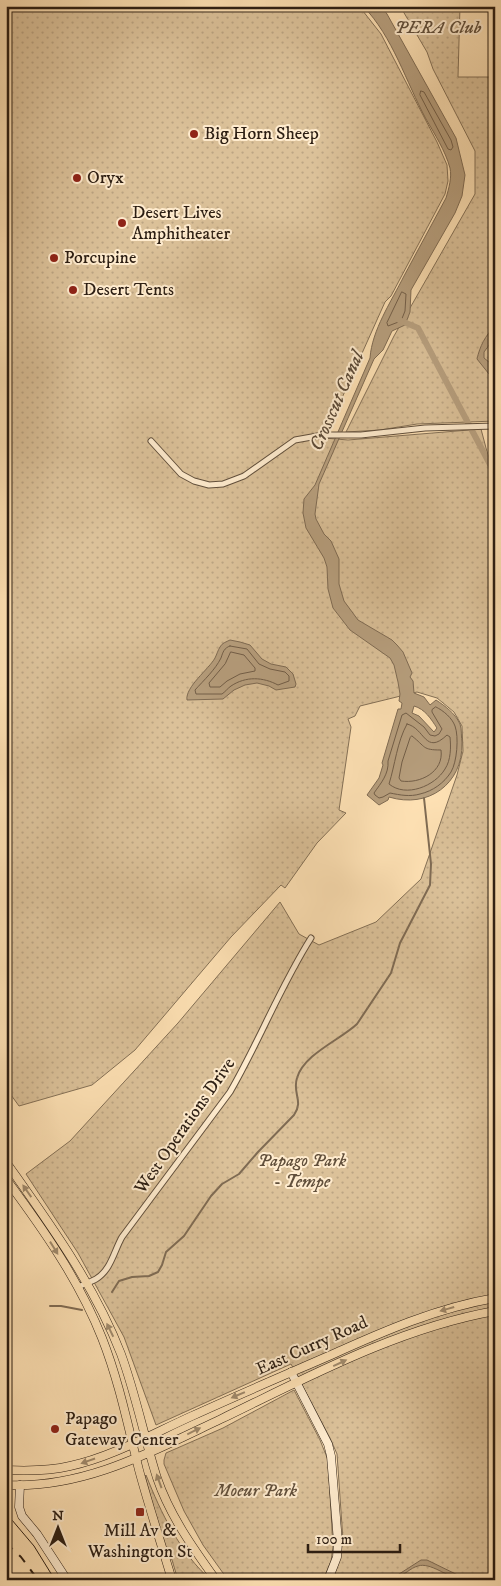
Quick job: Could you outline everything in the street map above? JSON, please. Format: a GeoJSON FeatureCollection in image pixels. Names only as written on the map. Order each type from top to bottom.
{"type":"FeatureCollection","features":[{"type":"Feature","properties":{"kind":"main road"},"geometry":{"type":"LineString","coordinates":[[6,1162],[64,1244],[111,1331],[121,1353],[160,1484],[176,1519],[216,1580]]}},
{"type":"Feature","properties":{"kind":"main road"},"geometry":{"type":"LineString","coordinates":[[6,1179],[50,1241],[78,1287],[102,1339],[133,1443],[159,1541],[172,1580]]}},
{"type":"Feature","properties":{"kind":"main road","name":"East Curry Road"},"geometry":{"type":"LineString","coordinates":[[6,1470],[37,1470],[87,1462],[399,1325],[448,1309],[495,1298]]}},
{"type":"Feature","properties":{"kind":"main road","name":"East Curry Road"},"geometry":{"type":"LineString","coordinates":[[6,1485],[37,1485],[76,1479],[104,1471],[150,1452],[296,1383],[402,1337],[453,1320],[495,1311]]}},
{"type":"Feature","properties":{"kind":"street"},"geometry":{"type":"LineString","coordinates":[[151,441],[181,474],[194,481],[216,485],[244,476],[295,440],[323,435],[361,435],[425,428],[495,426]]}},
{"type":"Feature","properties":{"kind":"street","name":"West Operations Drive"},"geometry":{"type":"LineString","coordinates":[[78,1287],[96,1279],[104,1272],[122,1237],[230,1092],[244,1068],[291,972],[311,938]]}},
{"type":"Feature","properties":{"kind":"street"},"geometry":{"type":"LineString","coordinates":[[291,1372],[332,1456],[338,1542],[337,1557],[328,1580]]}},
{"type":"Feature","properties":{"kind":"street"},"geometry":{"type":"LineString","coordinates":[[20,1486],[19,1507],[22,1516],[37,1534],[67,1580]]}},
{"type":"Feature","properties":{"kind":"green space","name":"Papago Park - Tempe"},"geometry":{"type":"Polygon","coordinates":[[[6,6],[359,6],[381,34],[447,165],[448,181],[445,194],[391,296],[385,302],[324,438],[348,440],[481,429],[495,482],[495,1580],[333,1580],[343,1540],[337,1454],[291,1364],[156,1425],[124,1337],[78,1253],[26,1174],[70,1141],[178,1023],[280,902],[299,934],[319,945],[376,922],[421,879],[457,775],[463,751],[462,726],[454,712],[437,698],[417,692],[360,706],[355,716],[348,719],[351,727],[339,810],[346,813],[317,843],[285,888],[281,885],[231,937],[135,1050],[92,1085],[19,1106],[6,1088],[6,6]]]}},
{"type":"Feature","properties":{"kind":"green space","name":"PERA Club"},"geometry":{"type":"Polygon","coordinates":[[[400,6],[460,6],[458,77],[495,77],[495,421],[417,424],[380,430],[346,432],[394,336],[475,194],[475,151],[433,69],[427,52],[400,6]]]}},
{"type":"Feature","properties":{"kind":"green space","name":"Moeur Park"},"geometry":{"type":"Polygon","coordinates":[[[294,1390],[320,1440],[328,1460],[333,1547],[331,1561],[323,1580],[228,1580],[203,1545],[184,1511],[164,1464],[166,1453],[223,1428],[294,1390]]]}},
{"type":"Feature","properties":{"kind":"green space"},"geometry":{"type":"Polygon","coordinates":[[[146,1475],[172,1532],[190,1558],[211,1580],[178,1580],[172,1560],[163,1541],[146,1475]]]}},
{"type":"Feature","properties":{"kind":"water"},"geometry":{"type":"Polygon","coordinates":[[[363,6],[381,6],[387,14],[456,138],[465,175],[462,196],[455,213],[411,290],[410,312],[405,325],[392,331],[383,350],[374,359],[319,484],[316,519],[324,534],[331,541],[339,559],[339,584],[344,601],[358,620],[392,640],[403,652],[412,673],[410,677],[413,681],[414,693],[424,697],[430,705],[436,700],[439,702],[453,713],[461,726],[461,758],[450,781],[430,796],[403,800],[389,797],[388,800],[379,805],[367,795],[379,778],[398,709],[401,709],[402,703],[399,701],[400,694],[394,665],[390,658],[350,630],[333,608],[328,589],[327,567],[324,558],[306,528],[303,513],[304,499],[315,485],[370,358],[374,337],[383,316],[446,198],[451,175],[443,149],[426,119],[391,46],[363,6]],[[414,706],[412,713],[419,716],[434,732],[437,728],[427,715],[421,709],[414,706]]]}},
{"type":"Feature","properties":{"kind":"water"},"geometry":{"type":"Polygon","coordinates":[[[495,326],[495,337],[484,352],[484,358],[495,367],[495,377],[489,374],[477,359],[483,341],[495,326]]]}},
{"type":"Feature","properties":{"kind":"water"},"geometry":{"type":"Polygon","coordinates":[[[230,640],[250,645],[262,659],[271,664],[286,667],[293,674],[295,687],[276,690],[257,683],[245,685],[234,690],[223,699],[187,700],[187,695],[193,684],[215,658],[221,646],[230,640]]]}},
{"type":"Feature","properties":{"kind":"water"},"geometry":{"type":"Polygon","coordinates":[[[421,1560],[427,1560],[468,1580],[460,1580],[423,1565],[415,1567],[396,1578],[396,1576],[421,1560]]]}},
{"type":"Feature","properties":{"kind":"waterway"},"geometry":{"type":"LineString","coordinates":[[399,320],[418,328],[495,474]]}},
{"type":"Feature","properties":{"kind":"waterway"},"geometry":{"type":"LineString","coordinates":[[112,1292],[119,1281],[132,1277],[149,1276],[158,1272],[166,1252],[184,1236],[211,1196],[222,1184],[239,1174],[294,1115],[298,1105],[296,1083],[301,1069],[323,1048],[357,1024],[391,973],[400,943],[430,885],[431,864],[424,798]]}},
{"type":"Feature","properties":{"kind":"waterway"},"geometry":{"type":"LineString","coordinates":[[50,1306],[82,1310]]}},
{"type":"Feature","properties":{"kind":"tram line"},"geometry":{"type":"LineString","coordinates":[[6,1513],[34,1546],[55,1580]]}},
{"type":"Feature","properties":{"kind":"railway"},"geometry":{"type":"LineString","coordinates":[[6,1543],[21,1557],[38,1580]]}},
{"type":"Feature","properties":{"kind":"place","name":"Big Horn Sheep"},"geometry":{"type":"Point","coordinates":[194,134]}},
{"type":"Feature","properties":{"kind":"place","name":"Oryx"},"geometry":{"type":"Point","coordinates":[77,178]}},
{"type":"Feature","properties":{"kind":"place","name":"Desert Lives Amphitheater"},"geometry":{"type":"Point","coordinates":[122,223]}},
{"type":"Feature","properties":{"kind":"place","name":"Porcupine"},"geometry":{"type":"Point","coordinates":[54,258]}},
{"type":"Feature","properties":{"kind":"place","name":"Desert Tents"},"geometry":{"type":"Point","coordinates":[73,290]}},
{"type":"Feature","properties":{"kind":"place","name":"Papago Gateway Center"},"geometry":{"type":"Point","coordinates":[55,1429]}},
{"type":"Feature","properties":{"kind":"place","name":"Mill Av & Washington St"},"geometry":{"type":"Point","coordinates":[140,1512]}},
{"type":"Feature","properties":{"kind":"water label","name":"Crosscut Canal"},"geometry":{"type":"Point","coordinates":[337,401]}}]}
